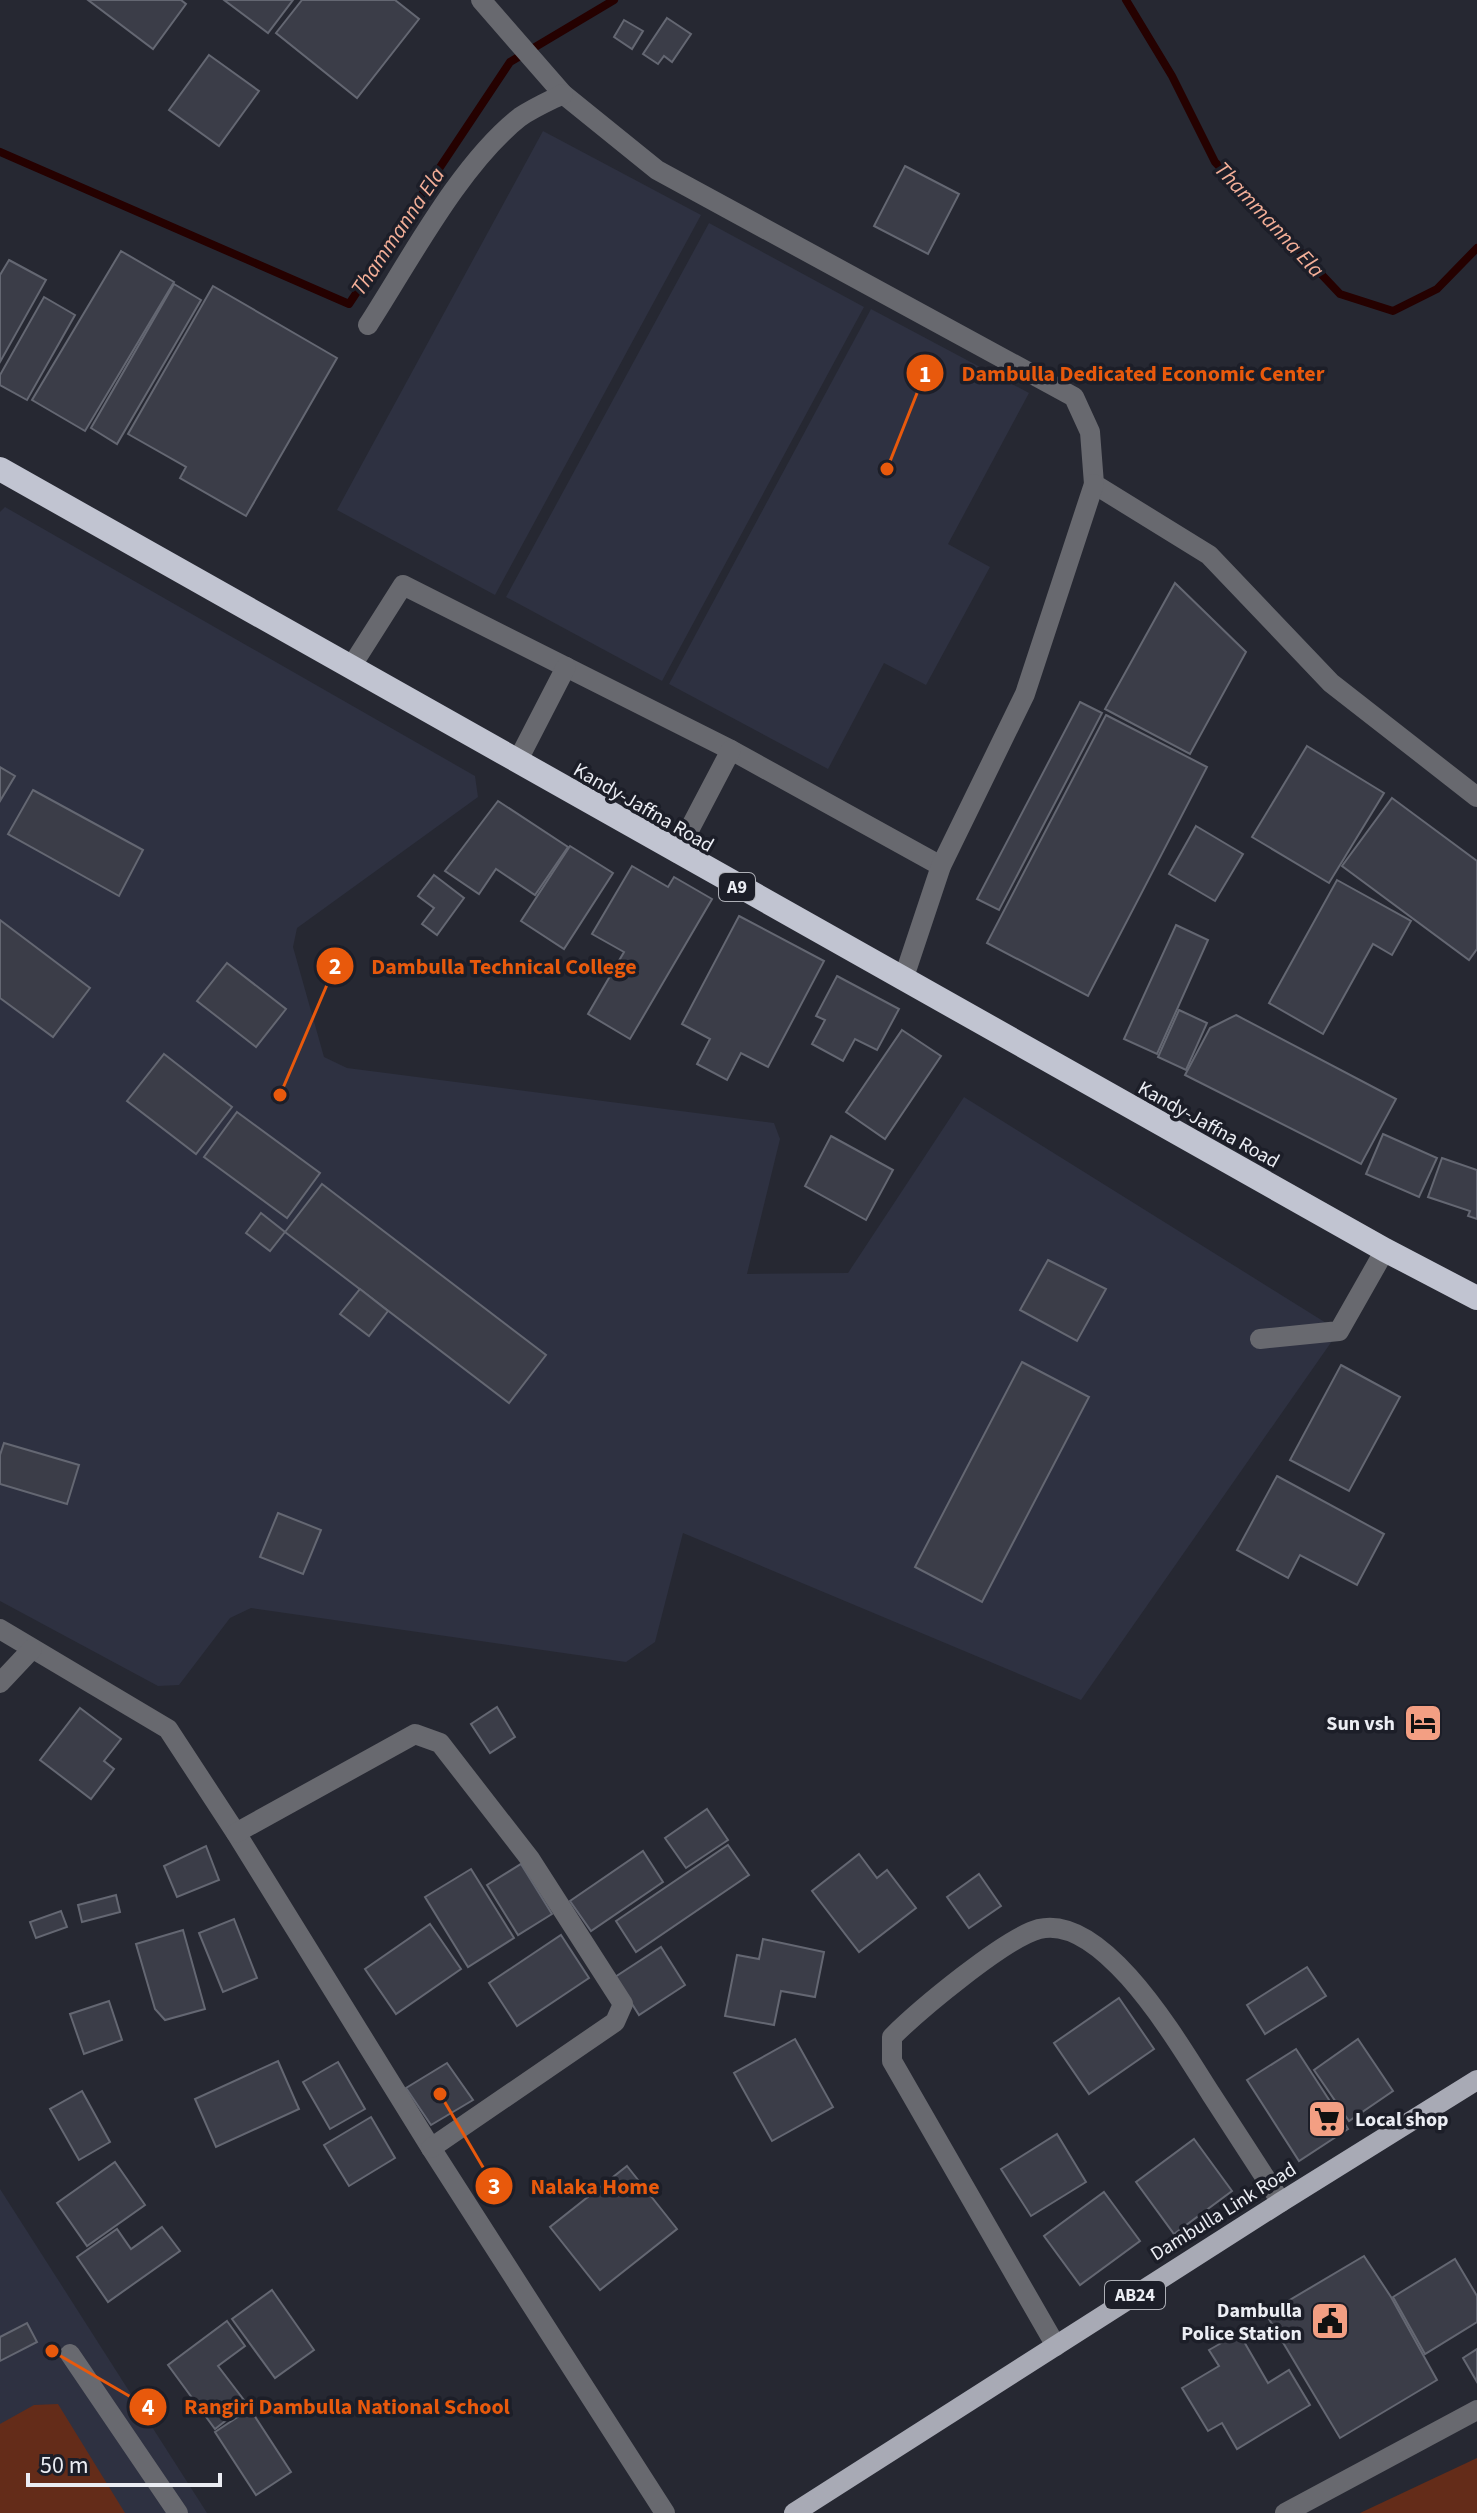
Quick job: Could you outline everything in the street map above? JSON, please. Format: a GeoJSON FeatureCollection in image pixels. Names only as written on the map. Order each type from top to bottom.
{"type":"FeatureCollection","features":[{"type":"Feature","properties":{"kind":"highway","name":"Kandy-Jaffna Road"},"geometry":{"type":"LineString","coordinates":[[0,469],[903,980],[1385,1250],[1477,1298]]}},
{"type":"Feature","properties":{"kind":"main road","name":"Dambulla Link Road"},"geometry":{"type":"LineString","coordinates":[[794,2513],[1477,2080]]}},
{"type":"Feature","properties":{"kind":"street"},"geometry":{"type":"LineString","coordinates":[[484,3],[563,94],[657,170],[1074,397],[1090,432],[1094,484],[1025,694],[941,866],[903,980]]}},
{"type":"Feature","properties":{"kind":"street"},"geometry":{"type":"LineString","coordinates":[[368,325],[457,186],[488,147],[522,116],[563,94]]}},
{"type":"Feature","properties":{"kind":"street"},"geometry":{"type":"LineString","coordinates":[[1094,484],[1209,555],[1331,683],[1477,797]]}},
{"type":"Feature","properties":{"kind":"street"},"geometry":{"type":"LineString","coordinates":[[351,667],[403,585],[731,750],[941,866]]}},
{"type":"Feature","properties":{"kind":"street"},"geometry":{"type":"LineString","coordinates":[[517,762],[566,667]]}},
{"type":"Feature","properties":{"kind":"street"},"geometry":{"type":"LineString","coordinates":[[677,853],[731,750]]}},
{"type":"Feature","properties":{"kind":"street"},"geometry":{"type":"LineString","coordinates":[[1260,1339],[1339,1331],[1385,1250]]}},
{"type":"Feature","properties":{"kind":"street"},"geometry":{"type":"LineString","coordinates":[[0,1629],[168,1729],[665,2513]]}},
{"type":"Feature","properties":{"kind":"street"},"geometry":{"type":"LineString","coordinates":[[0,1683],[32,1649]]}},
{"type":"Feature","properties":{"kind":"street"},"geometry":{"type":"LineString","coordinates":[[236,1833],[415,1734],[440,1743],[530,1859],[623,2004],[615,2022],[431,2148]]}},
{"type":"Feature","properties":{"kind":"street"},"geometry":{"type":"LineString","coordinates":[[1056,2346],[892,2061],[892,2037],[913,2016],[1017,1938],[1041,1929],[1067,1930],[1118,1965],[1151,2001],[1281,2202]]}},
{"type":"Feature","properties":{"kind":"street"},"geometry":{"type":"LineString","coordinates":[[70,2354],[178,2513]]}},
{"type":"Feature","properties":{"kind":"street"},"geometry":{"type":"LineString","coordinates":[[1285,2513],[1477,2410]]}},
{"type":"Feature","properties":{"kind":"shaded area"},"geometry":{"type":"Polygon","coordinates":[[[543,131],[701,215],[495,595],[337,510],[543,131]]]}},
{"type":"Feature","properties":{"kind":"shaded area"},"geometry":{"type":"Polygon","coordinates":[[[709,223],[864,307],[662,681],[506,597],[709,223]]]}},
{"type":"Feature","properties":{"kind":"shaded area"},"geometry":{"type":"Polygon","coordinates":[[[871,309],[1029,393],[948,544],[990,567],[926,685],[884,663],[828,769],[669,684],[871,309]]]}},
{"type":"Feature","properties":{"kind":"shaded area"},"geometry":{"type":"Polygon","coordinates":[[[5,507],[475,776],[478,797],[297,928],[293,947],[324,1057],[347,1068],[774,1123],[780,1139],[747,1274],[848,1273],[964,1097],[1339,1331],[1081,1700],[683,1533],[655,1642],[626,1662],[251,1608],[230,1618],[179,1685],[158,1686],[0,1601],[0,512],[5,507]]]}},
{"type":"Feature","properties":{"kind":"shaded area"},"geometry":{"type":"Polygon","coordinates":[[[0,2189],[207,2513],[0,2513],[0,2189]]]}},
{"type":"Feature","properties":{"kind":"shaded area"},"geometry":{"type":"Polygon","coordinates":[[[58,2404],[125,2513],[0,2513],[0,2424],[34,2405],[58,2404]]]}},
{"type":"Feature","properties":{"kind":"shaded area"},"geometry":{"type":"Polygon","coordinates":[[[1477,2458],[1477,2513],[1360,2513],[1477,2458]]]}},
{"type":"Feature","properties":{"kind":"building"},"geometry":{"type":"Polygon","coordinates":[[[88,0],[181,0],[186,4],[153,49],[88,0]]]}},
{"type":"Feature","properties":{"kind":"building"},"geometry":{"type":"Polygon","coordinates":[[[224,0],[293,0],[268,33],[224,0]]]}},
{"type":"Feature","properties":{"kind":"building"},"geometry":{"type":"Polygon","coordinates":[[[302,0],[395,0],[419,19],[357,98],[276,33],[302,0]]]}},
{"type":"Feature","properties":{"kind":"building"},"geometry":{"type":"Polygon","coordinates":[[[667,18],[691,34],[672,62],[664,56],[658,64],[643,54],[667,18]]]}},
{"type":"Feature","properties":{"kind":"building"},"geometry":{"type":"Polygon","coordinates":[[[624,20],[643,31],[632,49],[614,37],[624,20]]]}},
{"type":"Feature","properties":{"kind":"building"},"geometry":{"type":"Polygon","coordinates":[[[209,55],[259,91],[219,146],[169,110],[209,55]]]}},
{"type":"Feature","properties":{"kind":"building"},"geometry":{"type":"Polygon","coordinates":[[[905,166],[959,194],[928,254],[874,226],[905,166]]]}},
{"type":"Feature","properties":{"kind":"building"},"geometry":{"type":"Polygon","coordinates":[[[121,251],[174,282],[85,431],[32,400],[121,251]]]}},
{"type":"Feature","properties":{"kind":"building"},"geometry":{"type":"Polygon","coordinates":[[[9,260],[46,280],[0,362],[0,275],[9,260]]]}},
{"type":"Feature","properties":{"kind":"building"},"geometry":{"type":"Polygon","coordinates":[[[174,284],[201,300],[117,444],[91,428],[174,284]]]}},
{"type":"Feature","properties":{"kind":"building"},"geometry":{"type":"Polygon","coordinates":[[[213,286],[337,358],[246,516],[180,478],[186,467],[128,434],[213,286]]]}},
{"type":"Feature","properties":{"kind":"building"},"geometry":{"type":"Polygon","coordinates":[[[44,297],[75,315],[27,400],[0,385],[0,375],[44,297]]]}},
{"type":"Feature","properties":{"kind":"building"},"geometry":{"type":"Polygon","coordinates":[[[1175,583],[1246,652],[1190,754],[1105,709],[1175,583]]]}},
{"type":"Feature","properties":{"kind":"building"},"geometry":{"type":"Polygon","coordinates":[[[1080,702],[1102,713],[999,910],[977,899],[1080,702]]]}},
{"type":"Feature","properties":{"kind":"building"},"geometry":{"type":"Polygon","coordinates":[[[1106,715],[1207,767],[1088,996],[987,943],[1106,715]]]}},
{"type":"Feature","properties":{"kind":"building"},"geometry":{"type":"Polygon","coordinates":[[[1307,746],[1384,793],[1329,883],[1252,837],[1307,746]]]}},
{"type":"Feature","properties":{"kind":"building"},"geometry":{"type":"Polygon","coordinates":[[[0,767],[15,776],[0,801],[0,767]]]}},
{"type":"Feature","properties":{"kind":"building"},"geometry":{"type":"Polygon","coordinates":[[[33,790],[143,850],[119,896],[8,834],[33,790]]]}},
{"type":"Feature","properties":{"kind":"building"},"geometry":{"type":"Polygon","coordinates":[[[1392,798],[1477,861],[1477,949],[1469,960],[1342,866],[1392,798]]]}},
{"type":"Feature","properties":{"kind":"building"},"geometry":{"type":"Polygon","coordinates":[[[498,801],[568,847],[535,895],[496,869],[479,894],[445,871],[498,801]]]}},
{"type":"Feature","properties":{"kind":"building"},"geometry":{"type":"Polygon","coordinates":[[[1196,826],[1243,854],[1215,901],[1169,874],[1196,826]]]}},
{"type":"Feature","properties":{"kind":"building"},"geometry":{"type":"Polygon","coordinates":[[[570,846],[613,873],[564,949],[521,921],[570,846]]]}},
{"type":"Feature","properties":{"kind":"building"},"geometry":{"type":"Polygon","coordinates":[[[632,866],[668,887],[674,877],[712,899],[630,1039],[588,1014],[624,952],[592,934],[632,866]]]}},
{"type":"Feature","properties":{"kind":"building"},"geometry":{"type":"Polygon","coordinates":[[[434,875],[464,898],[437,935],[422,924],[434,908],[418,896],[434,875]]]}},
{"type":"Feature","properties":{"kind":"building"},"geometry":{"type":"Polygon","coordinates":[[[1337,880],[1411,921],[1392,955],[1373,944],[1323,1034],[1269,1003],[1337,880]]]}},
{"type":"Feature","properties":{"kind":"building"},"geometry":{"type":"Polygon","coordinates":[[[739,916],[824,961],[768,1067],[741,1053],[727,1080],[697,1064],[710,1039],[682,1024],[739,916]]]}},
{"type":"Feature","properties":{"kind":"building"},"geometry":{"type":"Polygon","coordinates":[[[0,920],[90,988],[53,1037],[0,998],[0,920]]]}},
{"type":"Feature","properties":{"kind":"building"},"geometry":{"type":"Polygon","coordinates":[[[1176,925],[1208,940],[1157,1054],[1124,1039],[1176,925]]]}},
{"type":"Feature","properties":{"kind":"building"},"geometry":{"type":"Polygon","coordinates":[[[227,963],[286,1009],[256,1047],[197,1001],[227,963]]]}},
{"type":"Feature","properties":{"kind":"building"},"geometry":{"type":"Polygon","coordinates":[[[837,976],[899,1009],[877,1050],[855,1039],[843,1061],[812,1044],[825,1020],[816,1016],[837,976]]]}},
{"type":"Feature","properties":{"kind":"building"},"geometry":{"type":"Polygon","coordinates":[[[1179,1010],[1207,1023],[1186,1070],[1158,1057],[1179,1010]]]}},
{"type":"Feature","properties":{"kind":"building"},"geometry":{"type":"Polygon","coordinates":[[[1236,1015],[1396,1099],[1361,1164],[1185,1075],[1210,1028],[1236,1015]]]}},
{"type":"Feature","properties":{"kind":"building"},"geometry":{"type":"Polygon","coordinates":[[[902,1030],[941,1056],[885,1139],[846,1112],[902,1030]]]}},
{"type":"Feature","properties":{"kind":"building"},"geometry":{"type":"Polygon","coordinates":[[[164,1054],[232,1107],[196,1154],[127,1101],[164,1054]]]}},
{"type":"Feature","properties":{"kind":"building"},"geometry":{"type":"Polygon","coordinates":[[[237,1112],[320,1173],[287,1218],[204,1157],[237,1112]]]}},
{"type":"Feature","properties":{"kind":"building"},"geometry":{"type":"Polygon","coordinates":[[[1383,1134],[1437,1158],[1419,1197],[1366,1174],[1383,1134]]]}},
{"type":"Feature","properties":{"kind":"building"},"geometry":{"type":"Polygon","coordinates":[[[831,1136],[893,1170],[866,1220],[805,1186],[831,1136]]]}},
{"type":"Feature","properties":{"kind":"building"},"geometry":{"type":"Polygon","coordinates":[[[1442,1158],[1477,1170],[1477,1219],[1468,1216],[1470,1211],[1428,1197],[1442,1158]]]}},
{"type":"Feature","properties":{"kind":"building"},"geometry":{"type":"Polygon","coordinates":[[[322,1184],[546,1355],[509,1403],[285,1232],[322,1184]]]}},
{"type":"Feature","properties":{"kind":"building"},"geometry":{"type":"Polygon","coordinates":[[[261,1213],[285,1232],[270,1251],[246,1233],[261,1213]]]}},
{"type":"Feature","properties":{"kind":"building"},"geometry":{"type":"Polygon","coordinates":[[[1048,1260],[1106,1289],[1077,1341],[1020,1310],[1048,1260]]]}},
{"type":"Feature","properties":{"kind":"building"},"geometry":{"type":"Polygon","coordinates":[[[360,1289],[388,1311],[369,1336],[340,1314],[360,1289]]]}},
{"type":"Feature","properties":{"kind":"building"},"geometry":{"type":"Polygon","coordinates":[[[1022,1362],[1089,1397],[982,1602],[915,1567],[1022,1362]]]}},
{"type":"Feature","properties":{"kind":"building"},"geometry":{"type":"Polygon","coordinates":[[[1341,1365],[1400,1397],[1349,1491],[1290,1460],[1341,1365]]]}},
{"type":"Feature","properties":{"kind":"building"},"geometry":{"type":"Polygon","coordinates":[[[4,1443],[79,1465],[67,1504],[0,1484],[0,1455],[4,1443]]]}},
{"type":"Feature","properties":{"kind":"building"},"geometry":{"type":"Polygon","coordinates":[[[1277,1476],[1384,1534],[1357,1585],[1300,1555],[1288,1578],[1237,1550],[1277,1476]]]}},
{"type":"Feature","properties":{"kind":"building"},"geometry":{"type":"Polygon","coordinates":[[[278,1513],[321,1530],[303,1574],[260,1557],[278,1513]]]}},
{"type":"Feature","properties":{"kind":"building"},"geometry":{"type":"Polygon","coordinates":[[[497,1707],[515,1737],[490,1753],[471,1724],[497,1707]]]}},
{"type":"Feature","properties":{"kind":"building"},"geometry":{"type":"Polygon","coordinates":[[[80,1708],[121,1739],[104,1761],[114,1769],[91,1799],[40,1760],[80,1708]]]}},
{"type":"Feature","properties":{"kind":"building"},"geometry":{"type":"Polygon","coordinates":[[[707,1809],[728,1840],[686,1868],[665,1838],[707,1809]]]}},
{"type":"Feature","properties":{"kind":"building"},"geometry":{"type":"Polygon","coordinates":[[[728,1845],[749,1875],[636,1952],[616,1921],[728,1845]]]}},
{"type":"Feature","properties":{"kind":"building"},"geometry":{"type":"Polygon","coordinates":[[[206,1846],[219,1880],[177,1897],[164,1866],[206,1846]]]}},
{"type":"Feature","properties":{"kind":"building"},"geometry":{"type":"Polygon","coordinates":[[[643,1851],[663,1882],[591,1931],[570,1901],[643,1851]]]}},
{"type":"Feature","properties":{"kind":"building"},"geometry":{"type":"Polygon","coordinates":[[[859,1854],[877,1878],[887,1870],[916,1908],[859,1952],[812,1891],[859,1854]]]}},
{"type":"Feature","properties":{"kind":"building"},"geometry":{"type":"Polygon","coordinates":[[[521,1864],[552,1914],[518,1935],[487,1885],[521,1864]]]}},
{"type":"Feature","properties":{"kind":"building"},"geometry":{"type":"Polygon","coordinates":[[[471,1869],[514,1938],[468,1967],[425,1897],[471,1869]]]}},
{"type":"Feature","properties":{"kind":"building"},"geometry":{"type":"Polygon","coordinates":[[[979,1874],[1001,1906],[969,1928],[947,1897],[979,1874]]]}},
{"type":"Feature","properties":{"kind":"building"},"geometry":{"type":"Polygon","coordinates":[[[116,1895],[120,1912],[82,1922],[78,1905],[116,1895]]]}},
{"type":"Feature","properties":{"kind":"building"},"geometry":{"type":"Polygon","coordinates":[[[61,1911],[67,1927],[36,1938],[30,1922],[61,1911]]]}},
{"type":"Feature","properties":{"kind":"building"},"geometry":{"type":"Polygon","coordinates":[[[234,1919],[257,1978],[223,1992],[199,1933],[234,1919]]]}},
{"type":"Feature","properties":{"kind":"building"},"geometry":{"type":"Polygon","coordinates":[[[430,1924],[461,1969],[396,2014],[365,1969],[430,1924]]]}},
{"type":"Feature","properties":{"kind":"building"},"geometry":{"type":"Polygon","coordinates":[[[183,1930],[205,2009],[165,2020],[155,2009],[136,1944],[183,1930]]]}},
{"type":"Feature","properties":{"kind":"building"},"geometry":{"type":"Polygon","coordinates":[[[561,1935],[589,1978],[517,2026],[489,1983],[561,1935]]]}},
{"type":"Feature","properties":{"kind":"building"},"geometry":{"type":"Polygon","coordinates":[[[763,1939],[824,1952],[815,1997],[781,1991],[774,2025],[725,2016],[737,1955],[759,1959],[763,1939]]]}},
{"type":"Feature","properties":{"kind":"building"},"geometry":{"type":"Polygon","coordinates":[[[661,1947],[685,1985],[639,2015],[615,1977],[661,1947]]]}},
{"type":"Feature","properties":{"kind":"building"},"geometry":{"type":"Polygon","coordinates":[[[1307,1967],[1326,1996],[1265,2034],[1247,2005],[1307,1967]]]}},
{"type":"Feature","properties":{"kind":"building"},"geometry":{"type":"Polygon","coordinates":[[[1119,1998],[1154,2049],[1089,2094],[1054,2043],[1119,1998]]]}},
{"type":"Feature","properties":{"kind":"building"},"geometry":{"type":"Polygon","coordinates":[[[109,2001],[122,2040],[84,2054],[70,2014],[109,2001]]]}},
{"type":"Feature","properties":{"kind":"building"},"geometry":{"type":"Polygon","coordinates":[[[795,2039],[833,2107],[772,2141],[734,2073],[795,2039]]]}},
{"type":"Feature","properties":{"kind":"building"},"geometry":{"type":"Polygon","coordinates":[[[1358,2039],[1393,2091],[1349,2121],[1314,2070],[1358,2039]]]}},
{"type":"Feature","properties":{"kind":"building"},"geometry":{"type":"Polygon","coordinates":[[[1296,2049],[1348,2129],[1299,2161],[1247,2080],[1296,2049]]]}},
{"type":"Feature","properties":{"kind":"building"},"geometry":{"type":"Polygon","coordinates":[[[278,2061],[299,2109],[216,2147],[195,2099],[278,2061]]]}},
{"type":"Feature","properties":{"kind":"building"},"geometry":{"type":"Polygon","coordinates":[[[338,2062],[365,2109],[330,2129],[303,2082],[338,2062]]]}},
{"type":"Feature","properties":{"kind":"building"},"geometry":{"type":"Polygon","coordinates":[[[447,2063],[473,2100],[431,2125],[406,2088],[447,2063]]]}},
{"type":"Feature","properties":{"kind":"building"},"geometry":{"type":"Polygon","coordinates":[[[82,2091],[110,2142],[79,2160],[50,2109],[82,2091]]]}},
{"type":"Feature","properties":{"kind":"building"},"geometry":{"type":"Polygon","coordinates":[[[371,2117],[395,2158],[349,2186],[324,2145],[371,2117]]]}},
{"type":"Feature","properties":{"kind":"building"},"geometry":{"type":"Polygon","coordinates":[[[1057,2134],[1086,2182],[1031,2216],[1001,2169],[1057,2134]]]}},
{"type":"Feature","properties":{"kind":"building"},"geometry":{"type":"Polygon","coordinates":[[[1194,2139],[1232,2191],[1174,2234],[1136,2182],[1194,2139]]]}},
{"type":"Feature","properties":{"kind":"building"},"geometry":{"type":"Polygon","coordinates":[[[115,2162],[145,2205],[87,2246],[57,2203],[115,2162]]]}},
{"type":"Feature","properties":{"kind":"building"},"geometry":{"type":"Polygon","coordinates":[[[627,2166],[677,2229],[600,2290],[550,2227],[627,2166]]]}},
{"type":"Feature","properties":{"kind":"building"},"geometry":{"type":"Polygon","coordinates":[[[1104,2192],[1140,2241],[1080,2285],[1044,2236],[1104,2192]]]}},
{"type":"Feature","properties":{"kind":"building"},"geometry":{"type":"Polygon","coordinates":[[[162,2227],[180,2251],[108,2302],[77,2257],[117,2229],[131,2249],[162,2227]]]}},
{"type":"Feature","properties":{"kind":"building"},"geometry":{"type":"Polygon","coordinates":[[[1364,2256],[1391,2297],[1437,2380],[1340,2438],[1266,2314],[1364,2256]]]}},
{"type":"Feature","properties":{"kind":"building"},"geometry":{"type":"Polygon","coordinates":[[[1455,2259],[1477,2296],[1477,2322],[1425,2354],[1393,2297],[1455,2259]]]}},
{"type":"Feature","properties":{"kind":"building"},"geometry":{"type":"Polygon","coordinates":[[[272,2290],[314,2350],[275,2378],[232,2319],[272,2290]]]}},
{"type":"Feature","properties":{"kind":"building"},"geometry":{"type":"Polygon","coordinates":[[[227,2321],[245,2346],[218,2366],[247,2404],[215,2429],[168,2365],[227,2321]]]}},
{"type":"Feature","properties":{"kind":"building"},"geometry":{"type":"Polygon","coordinates":[[[27,2323],[37,2342],[0,2361],[0,2337],[27,2323]]]}},
{"type":"Feature","properties":{"kind":"building"},"geometry":{"type":"Polygon","coordinates":[[[1239,2333],[1268,2383],[1289,2370],[1310,2405],[1237,2449],[1222,2423],[1208,2431],[1182,2388],[1219,2366],[1209,2350],[1239,2333]]]}},
{"type":"Feature","properties":{"kind":"building"},"geometry":{"type":"Polygon","coordinates":[[[1477,2349],[1477,2382],[1463,2358],[1477,2349]]]}},
{"type":"Feature","properties":{"kind":"building"},"geometry":{"type":"Polygon","coordinates":[[[250,2409],[291,2472],[256,2495],[215,2432],[250,2409]]]}},
{"type":"Feature","properties":{"kind":"waterway","name":"Thammanna Ela"},"geometry":{"type":"LineString","coordinates":[[0,152],[349,304],[510,62],[614,0]]}},
{"type":"Feature","properties":{"kind":"waterway","name":"Thammanna Ela"},"geometry":{"type":"LineString","coordinates":[[1126,0],[1172,76],[1215,162],[1340,294],[1393,311],[1437,289],[1477,248]]}},
{"type":"Feature","properties":{"kind":"place","name":"Dambulla Dedicated Economic Center"},"geometry":{"type":"Point","coordinates":[887,469]}},
{"type":"Feature","properties":{"kind":"place","name":"Dambulla Technical College"},"geometry":{"type":"Point","coordinates":[280,1095]}},
{"type":"Feature","properties":{"kind":"place","name":"Sun vsh"},"geometry":{"type":"Point","coordinates":[1423,1723]}},
{"type":"Feature","properties":{"kind":"place","name":"Nalaka Home"},"geometry":{"type":"Point","coordinates":[440,2094]}},
{"type":"Feature","properties":{"kind":"place","name":"Local shop"},"geometry":{"type":"Point","coordinates":[1327,2119]}},
{"type":"Feature","properties":{"kind":"place","name":"Dambulla Police Station"},"geometry":{"type":"Point","coordinates":[1330,2321]}},
{"type":"Feature","properties":{"kind":"place","name":"Rangiri Dambulla National School"},"geometry":{"type":"Point","coordinates":[52,2351]}}]}
